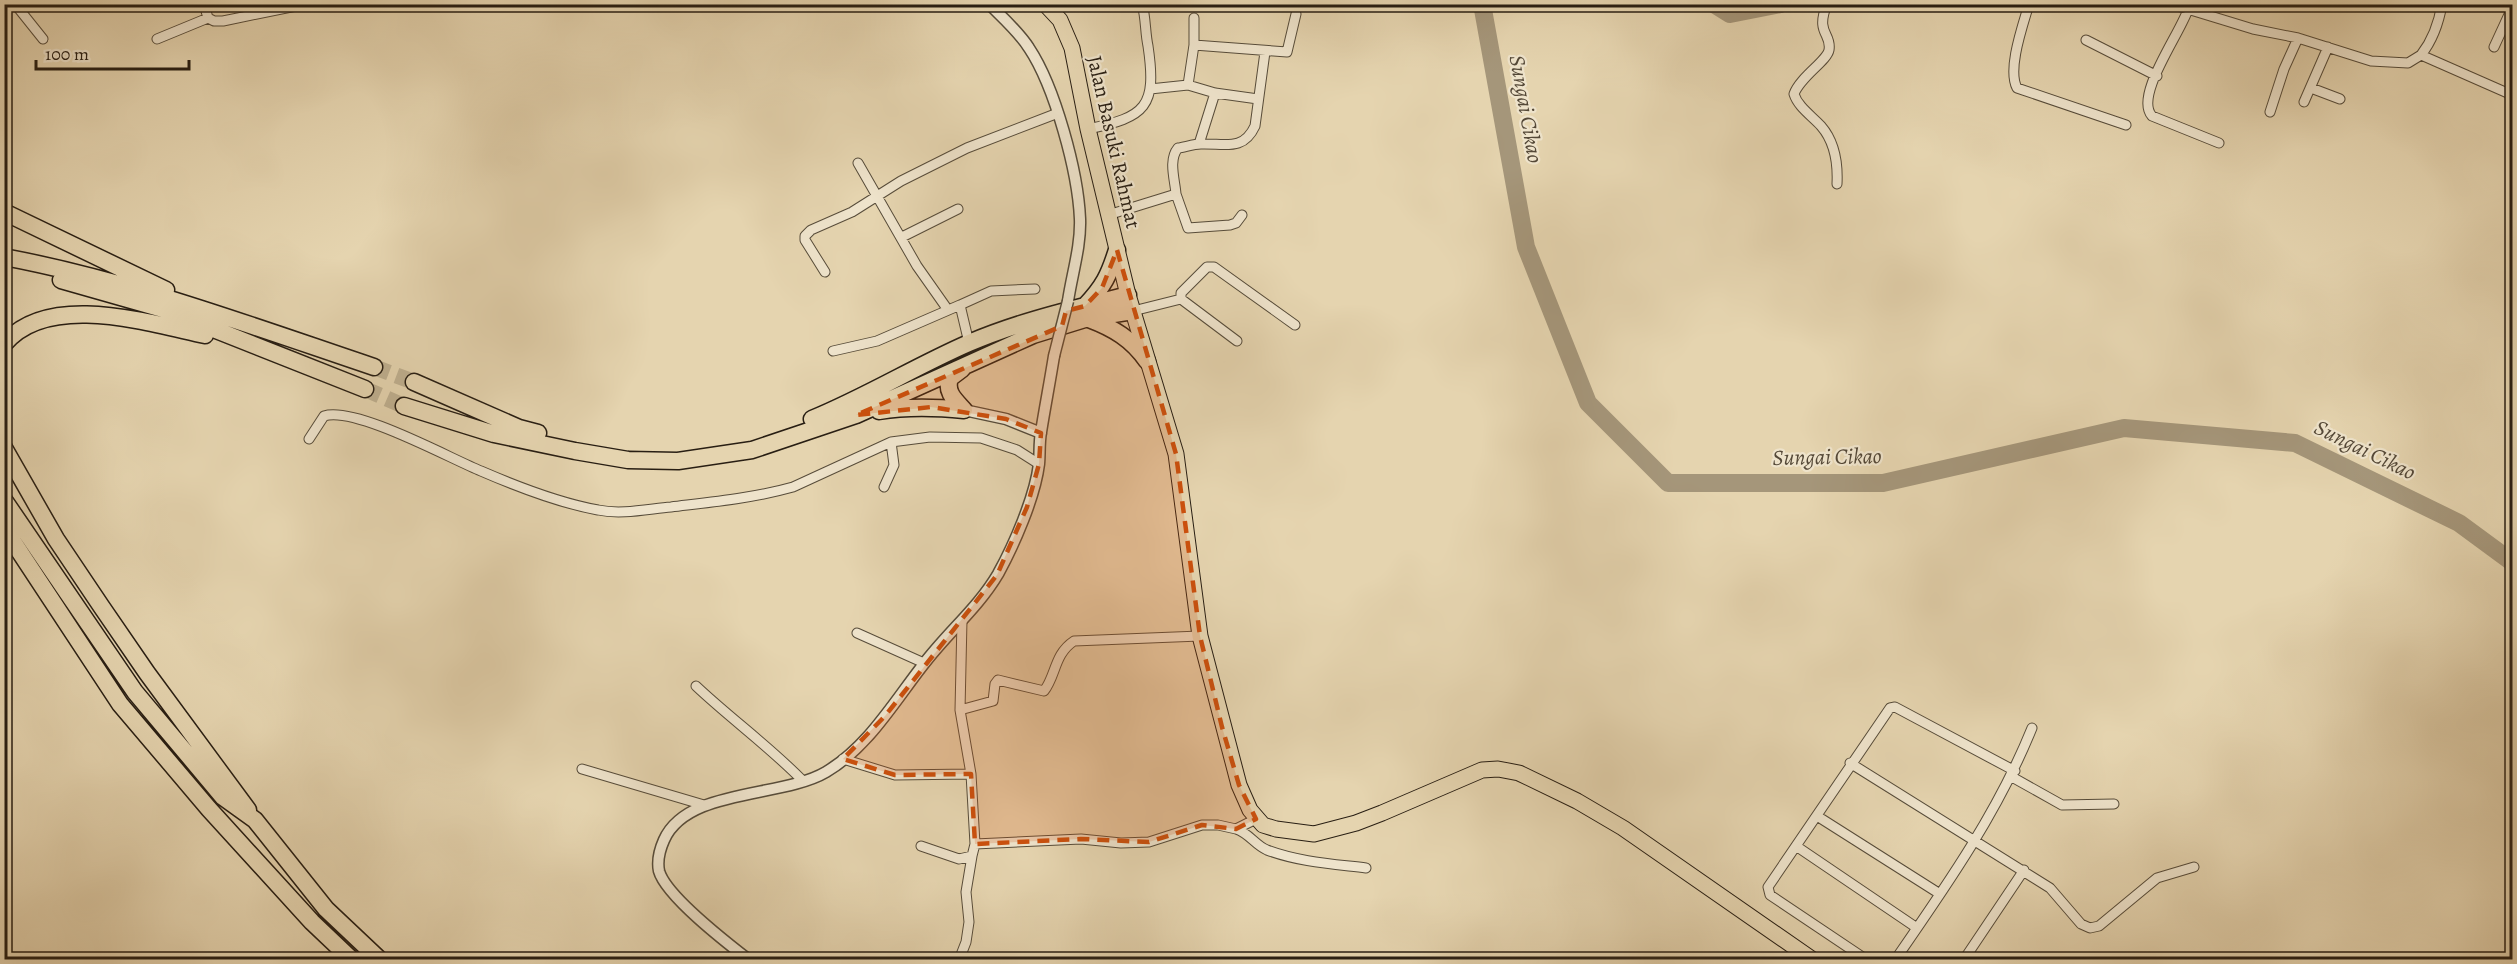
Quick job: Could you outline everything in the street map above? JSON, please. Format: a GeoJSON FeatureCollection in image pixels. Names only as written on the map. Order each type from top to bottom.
{"type":"FeatureCollection","features":[{"type":"Feature","properties":{"kind":"highway","name":"Jalan Basuki Rahmat"},"geometry":{"type":"LineString","coordinates":[[1045,4],[1060,20],[1072,48],[1088,129],[1130,303],[1164,410],[1180,474],[1200,636],[1239,785],[1256,819]]}},
{"type":"Feature","properties":{"kind":"highway"},"geometry":{"type":"LineString","coordinates":[[4,212],[215,314]]}},
{"type":"Feature","properties":{"kind":"highway"},"geometry":{"type":"LineString","coordinates":[[404,406],[494,434],[606,457],[678,461],[752,450],[856,415],[1086,312],[1102,288],[1117,250]]}},
{"type":"Feature","properties":{"kind":"highway"},"geometry":{"type":"LineString","coordinates":[[4,257],[92,276],[374,367]]}},
{"type":"Feature","properties":{"kind":"highway"},"geometry":{"type":"LineString","coordinates":[[4,268],[61,280],[163,309],[365,389]]}},
{"type":"Feature","properties":{"kind":"highway"},"geometry":{"type":"LineString","coordinates":[[414,382],[519,428],[570,443],[614,450],[678,453],[747,440],[792,426],[847,405],[969,343],[1031,320],[1130,303]]}},
{"type":"Feature","properties":{"kind":"highway"},"geometry":{"type":"LineString","coordinates":[[1086,312],[1113,328],[1138,348],[1147,361]]}},
{"type":"Feature","properties":{"kind":"highway"},"geometry":{"type":"LineString","coordinates":[[4,344],[42,320],[62,314],[118,316],[258,348]]}},
{"type":"Feature","properties":{"kind":"highway"},"geometry":{"type":"LineString","coordinates":[[964,410],[951,396],[948,383],[950,378],[970,363]]}},
{"type":"Feature","properties":{"kind":"highway"},"geometry":{"type":"LineString","coordinates":[[856,415],[897,407],[931,406],[964,410]]}},
{"type":"Feature","properties":{"kind":"highway"},"geometry":{"type":"LineString","coordinates":[[4,448],[56,539],[147,673],[255,820],[326,909],[380,960]]}},
{"type":"Feature","properties":{"kind":"highway"},"geometry":{"type":"LineString","coordinates":[[4,500],[135,692],[223,797],[255,820]]}},
{"type":"Feature","properties":{"kind":"highway"},"geometry":{"type":"LineString","coordinates":[[4,528],[120,704],[209,809],[312,922],[352,960]]}},
{"type":"Feature","properties":{"kind":"highway"},"geometry":{"type":"LineString","coordinates":[[1256,819],[1263,825],[1276,829],[1314,834],[1356,823],[1482,770],[1498,769],[1519,772],[1623,828],[1813,960]]}},
{"type":"Feature","properties":{"kind":"street"},"geometry":{"type":"LineString","coordinates":[[15,4],[43,39]]}},
{"type":"Feature","properties":{"kind":"street"},"geometry":{"type":"LineString","coordinates":[[204,4],[208,18],[214,21],[306,4]]}},
{"type":"Feature","properties":{"kind":"street"},"geometry":{"type":"LineString","coordinates":[[749,960],[727,943],[667,885],[660,871],[659,858],[669,830],[704,805],[803,781],[827,771],[843,759],[885,716],[924,663],[977,603],[997,575],[1017,537],[1039,464],[1041,433],[1054,356],[1068,301],[1080,220],[1075,185],[1058,113],[1037,61],[1028,46],[989,4]]}},
{"type":"Feature","properties":{"kind":"street"},"geometry":{"type":"LineString","coordinates":[[1088,129],[1121,122],[1135,115],[1145,104],[1152,74],[1142,4]]}},
{"type":"Feature","properties":{"kind":"street"},"geometry":{"type":"LineString","coordinates":[[1827,4],[1821,21],[1829,45],[1828,53],[1802,80],[1794,94],[1823,129],[1832,146],[1837,165],[1837,184]]}},
{"type":"Feature","properties":{"kind":"street"},"geometry":{"type":"LineString","coordinates":[[2029,4],[2016,58],[2014,80],[2017,88],[2126,125]]}},
{"type":"Feature","properties":{"kind":"street"},"geometry":{"type":"LineString","coordinates":[[2171,4],[2253,29],[2298,38],[2381,63],[2408,63],[2421,55],[2439,18],[2442,4]]}},
{"type":"Feature","properties":{"kind":"street"},"geometry":{"type":"LineString","coordinates":[[2189,8],[2167,49],[2146,104],[2152,116],[2219,143]]}},
{"type":"Feature","properties":{"kind":"street"},"geometry":{"type":"LineString","coordinates":[[2494,47],[2512,8]]}},
{"type":"Feature","properties":{"kind":"street"},"geometry":{"type":"LineString","coordinates":[[1194,45],[1287,52],[1296,14]]}},
{"type":"Feature","properties":{"kind":"street"},"geometry":{"type":"LineString","coordinates":[[157,39],[208,18]]}},
{"type":"Feature","properties":{"kind":"street"},"geometry":{"type":"LineString","coordinates":[[1188,85],[1194,45],[1194,18]]}},
{"type":"Feature","properties":{"kind":"street"},"geometry":{"type":"LineString","coordinates":[[2270,112],[2284,69],[2298,38]]}},
{"type":"Feature","properties":{"kind":"street"},"geometry":{"type":"LineString","coordinates":[[2086,40],[2157,76]]}},
{"type":"Feature","properties":{"kind":"street"},"geometry":{"type":"LineString","coordinates":[[2304,102],[2328,47]]}},
{"type":"Feature","properties":{"kind":"street"},"geometry":{"type":"LineString","coordinates":[[1242,214],[1236,223],[1230,225],[1188,228],[1176,194],[1174,154],[1178,148],[1199,144],[1233,145],[1245,139],[1255,126],[1264,52]]}},
{"type":"Feature","properties":{"kind":"street"},"geometry":{"type":"LineString","coordinates":[[2421,55],[2512,95]]}},
{"type":"Feature","properties":{"kind":"street"},"geometry":{"type":"LineString","coordinates":[[1150,89],[1188,85],[1215,93],[1258,99]]}},
{"type":"Feature","properties":{"kind":"street"},"geometry":{"type":"LineString","coordinates":[[2311,88],[2340,99]]}},
{"type":"Feature","properties":{"kind":"street"},"geometry":{"type":"LineString","coordinates":[[1199,144],[1215,93]]}},
{"type":"Feature","properties":{"kind":"street"},"geometry":{"type":"LineString","coordinates":[[825,272],[806,240],[807,232],[852,212],[901,182],[967,147],[1058,113]]}},
{"type":"Feature","properties":{"kind":"street"},"geometry":{"type":"LineString","coordinates":[[858,164],[917,266],[948,310]]}},
{"type":"Feature","properties":{"kind":"street"},"geometry":{"type":"LineString","coordinates":[[1108,215],[1176,194]]}},
{"type":"Feature","properties":{"kind":"street"},"geometry":{"type":"LineString","coordinates":[[902,237],[958,209]]}},
{"type":"Feature","properties":{"kind":"street"},"geometry":{"type":"LineString","coordinates":[[1181,299],[1181,293],[1207,267],[1214,267],[1295,325]]}},
{"type":"Feature","properties":{"kind":"street"},"geometry":{"type":"LineString","coordinates":[[833,351],[877,341],[991,291],[1035,289]]}},
{"type":"Feature","properties":{"kind":"street"},"geometry":{"type":"LineString","coordinates":[[1130,303],[1181,299],[1237,341]]}},
{"type":"Feature","properties":{"kind":"street"},"geometry":{"type":"LineString","coordinates":[[960,305],[969,343]]}},
{"type":"Feature","properties":{"kind":"street"},"geometry":{"type":"LineString","coordinates":[[964,410],[1006,419],[1041,433]]}},
{"type":"Feature","properties":{"kind":"street"},"geometry":{"type":"LineString","coordinates":[[309,439],[324,416],[337,415],[382,427],[480,471],[529,490],[608,512],[680,506],[777,491],[793,487],[891,442],[930,437],[977,437],[1017,450],[1039,464]]}},
{"type":"Feature","properties":{"kind":"street"},"geometry":{"type":"LineString","coordinates":[[884,487],[894,465],[891,442]]}},
{"type":"Feature","properties":{"kind":"street"},"geometry":{"type":"LineString","coordinates":[[959,960],[966,942],[969,922],[966,888],[975,844],[970,774],[960,710],[962,620]]}},
{"type":"Feature","properties":{"kind":"street"},"geometry":{"type":"LineString","coordinates":[[857,633],[924,663]]}},
{"type":"Feature","properties":{"kind":"street"},"geometry":{"type":"LineString","coordinates":[[960,710],[993,701],[995,684],[998,680],[1044,691],[1066,646],[1074,641],[1200,636]]}},
{"type":"Feature","properties":{"kind":"street"},"geometry":{"type":"LineString","coordinates":[[696,686],[740,727],[776,754],[803,781]]}},
{"type":"Feature","properties":{"kind":"street"},"geometry":{"type":"LineString","coordinates":[[1867,960],[1769,892],[1769,884],[1817,816],[1850,763],[1892,706],[2013,774],[2062,805],[2114,804]]}},
{"type":"Feature","properties":{"kind":"street"},"geometry":{"type":"LineString","coordinates":[[1895,960],[1976,840],[2013,774],[2032,728]]}},
{"type":"Feature","properties":{"kind":"street"},"geometry":{"type":"LineString","coordinates":[[843,759],[895,775],[970,774]]}},
{"type":"Feature","properties":{"kind":"street"},"geometry":{"type":"LineString","coordinates":[[1850,763],[2024,870],[2050,888],[2081,924],[2090,928],[2099,926],[2157,878],[2194,867]]}},
{"type":"Feature","properties":{"kind":"street"},"geometry":{"type":"LineString","coordinates":[[582,769],[704,805]]}},
{"type":"Feature","properties":{"kind":"street"},"geometry":{"type":"LineString","coordinates":[[1817,816],[1940,894]]}},
{"type":"Feature","properties":{"kind":"street"},"geometry":{"type":"LineString","coordinates":[[1236,829],[1256,819]]}},
{"type":"Feature","properties":{"kind":"street"},"geometry":{"type":"LineString","coordinates":[[975,844],[1081,839],[1121,843],[1149,842],[1202,825],[1218,825],[1248,834],[1258,845],[1267,850],[1316,863],[1366,868]]}},
{"type":"Feature","properties":{"kind":"street"},"geometry":{"type":"LineString","coordinates":[[921,846],[959,859],[972,856]]}},
{"type":"Feature","properties":{"kind":"street"},"geometry":{"type":"LineString","coordinates":[[1796,846],[1917,928]]}},
{"type":"Feature","properties":{"kind":"street"},"geometry":{"type":"LineString","coordinates":[[1967,955],[2024,870]]}},
{"type":"Feature","properties":{"kind":"highlighted area"},"geometry":{"type":"Polygon","coordinates":[[[1117,250],[1176,454],[1200,636],[1222,727],[1239,785],[1256,819],[1236,829],[1202,825],[1149,842],[1081,839],[975,844],[971,774],[895,775],[843,759],[885,716],[997,575],[1027,507],[1039,464],[1041,433],[1006,419],[931,407],[856,415],[1062,326],[1066,311],[1085,306],[1102,288],[1117,250]]]}},
{"type":"Feature","properties":{"kind":"waterway","name":"Sungai Cikao"},"geometry":{"type":"LineString","coordinates":[[1482,4],[1526,247],[1588,403],[1668,483],[1883,483],[2124,428],[2295,443],[2459,523],[2512,562]]}},
{"type":"Feature","properties":{"kind":"waterway"},"geometry":{"type":"LineString","coordinates":[[1714,4],[1730,14],[1781,4]]}},
{"type":"Feature","properties":{"kind":"tunnel"},"geometry":{"type":"LineString","coordinates":[[374,367],[414,382]]}},
{"type":"Feature","properties":{"kind":"tunnel"},"geometry":{"type":"LineString","coordinates":[[365,389],[404,406]]}}]}
